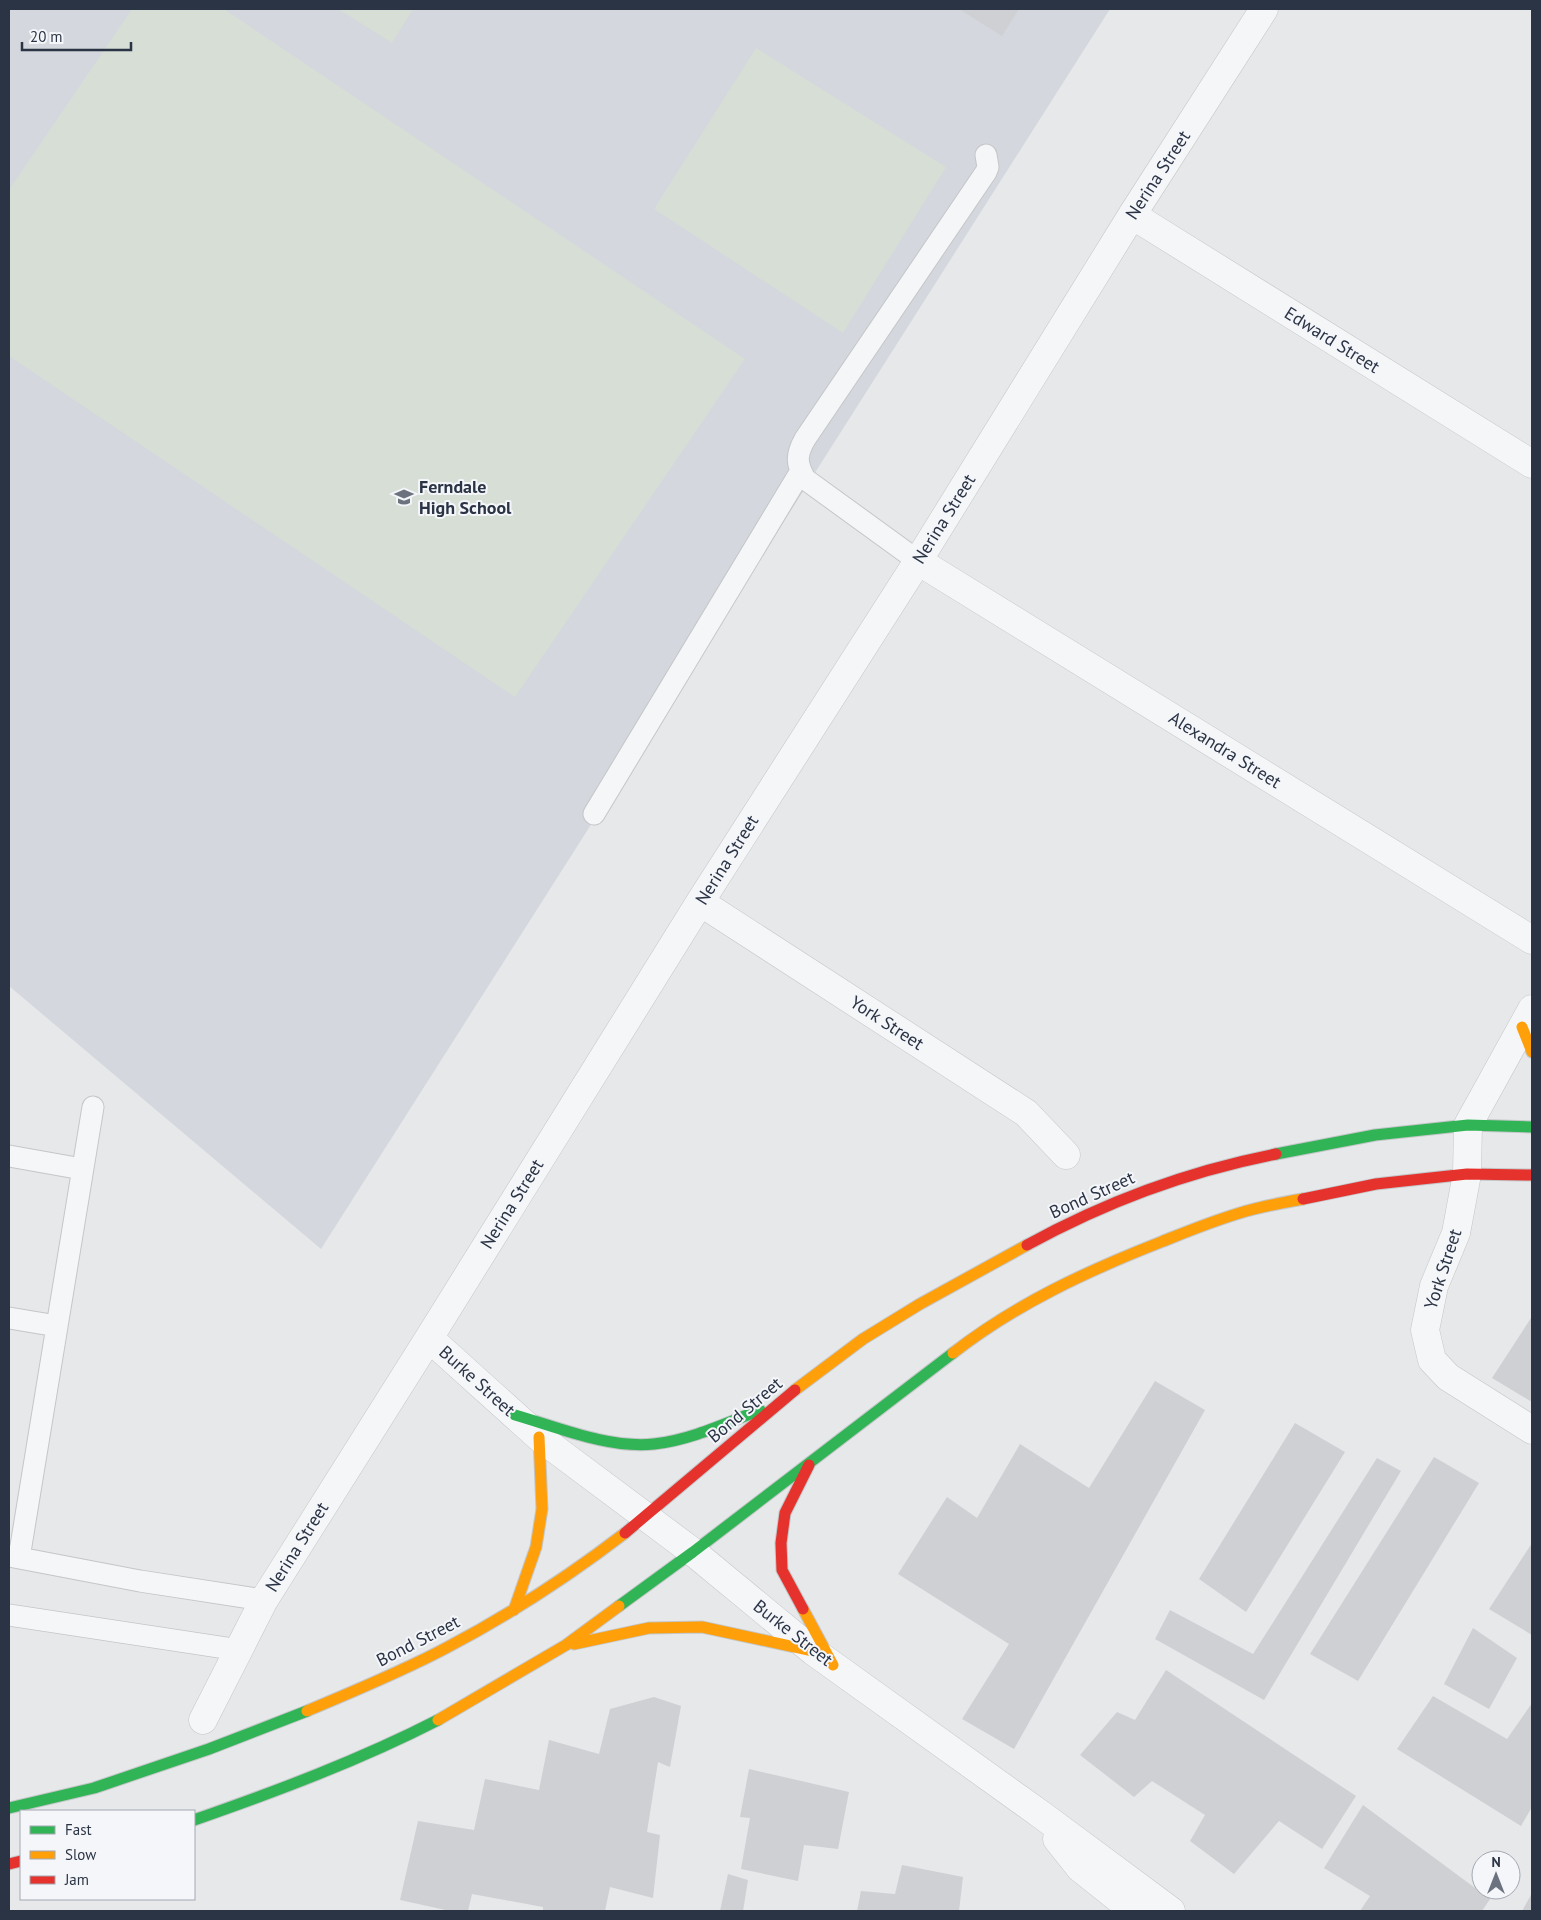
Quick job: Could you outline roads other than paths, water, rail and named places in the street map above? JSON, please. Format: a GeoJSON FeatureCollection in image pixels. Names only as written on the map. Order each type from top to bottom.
{"type":"FeatureCollection","features":[{"type":"Feature","properties":{"kind":"street","name":"Nerina Street"},"geometry":{"type":"LineString","coordinates":[[203,1720],[264,1600],[700,902],[918,561],[1132,215],[1264,9]]}},
{"type":"Feature","properties":{"kind":"street","name":"Edward Street"},"geometry":{"type":"LineString","coordinates":[[1132,215],[1532,464]]}},
{"type":"Feature","properties":{"kind":"street","name":"Alexandra Street"},"geometry":{"type":"LineString","coordinates":[[918,561],[1532,940]]}},
{"type":"Feature","properties":{"kind":"street","name":"York Street"},"geometry":{"type":"LineString","coordinates":[[700,902],[1026,1113],[1066,1155]]}},
{"type":"Feature","properties":{"kind":"street"},"geometry":{"type":"LineString","coordinates":[[1527,1018],[1532,1052]]}},
{"type":"Feature","properties":{"kind":"street"},"geometry":{"type":"LineString","coordinates":[[1467,1174],[1468,1125],[1527,1018]]}},
{"type":"Feature","properties":{"kind":"street","name":"Bond Street"},"geometry":{"type":"LineString","coordinates":[[9,1808],[94,1788],[209,1750],[303,1713],[400,1671],[447,1648],[514,1610],[563,1578],[647,1516],[780,1402],[863,1339],[920,1304],[1065,1224],[1145,1190],[1246,1160],[1375,1135],[1468,1125],[1532,1127]]}},
{"type":"Feature","properties":{"kind":"street","name":"York Street"},"geometry":{"type":"LineString","coordinates":[[1467,1174],[1456,1233],[1434,1286],[1425,1330],[1428,1347],[1432,1360],[1448,1377],[1532,1430]]}},
{"type":"Feature","properties":{"kind":"street"},"geometry":{"type":"LineString","coordinates":[[195,1820],[263,1796],[390,1745],[440,1719],[566,1645],[693,1552],[981,1331],[1032,1299],[1110,1262],[1186,1232],[1253,1209],[1376,1184],[1467,1174],[1532,1175]]}},
{"type":"Feature","properties":{"kind":"street","name":"Burke Street"},"geometry":{"type":"LineString","coordinates":[[429,1338],[539,1436],[647,1516],[823,1658],[1043,1816],[1171,1911]]}},
{"type":"Feature","properties":{"kind":"street"},"geometry":{"type":"LineString","coordinates":[[515,1415],[615,1442],[652,1444],[716,1427],[780,1402]]}},
{"type":"Feature","properties":{"kind":"street"},"geometry":{"type":"LineString","coordinates":[[514,1610],[536,1548],[542,1509],[539,1436]]}},
{"type":"Feature","properties":{"kind":"street"},"geometry":{"type":"LineString","coordinates":[[812,1459],[785,1513],[781,1543],[782,1570],[823,1658]]}},
{"type":"Feature","properties":{"kind":"street"},"geometry":{"type":"LineString","coordinates":[[566,1645],[649,1628],[702,1627],[823,1658]]}},
{"type":"Feature","properties":{"kind":"street"},"geometry":{"type":"LineString","coordinates":[[1043,1816],[1063,1848],[1080,1868],[1134,1911]]}},
{"type":"Feature","properties":{"kind":"lane"},"geometry":{"type":"LineString","coordinates":[[918,561],[805,479],[801,471],[798,456],[799,450],[986,172],[988,162],[986,155]]}},
{"type":"Feature","properties":{"kind":"lane"},"geometry":{"type":"LineString","coordinates":[[594,814],[801,471]]}},
{"type":"Feature","properties":{"kind":"lane"},"geometry":{"type":"LineString","coordinates":[[93,1107],[14,1557],[140,1581],[264,1600]]}},
{"type":"Feature","properties":{"kind":"lane"},"geometry":{"type":"LineString","coordinates":[[9,1156],[82,1169]]}},
{"type":"Feature","properties":{"kind":"lane"},"geometry":{"type":"LineString","coordinates":[[9,1318],[56,1326]]}},
{"type":"Feature","properties":{"kind":"lane"},"geometry":{"type":"LineString","coordinates":[[9,1615],[239,1650]]}},
{"type":"Feature","properties":{"kind":"place","name":"Ferndale High School"},"geometry":{"type":"Point","coordinates":[404,497]}}]}
